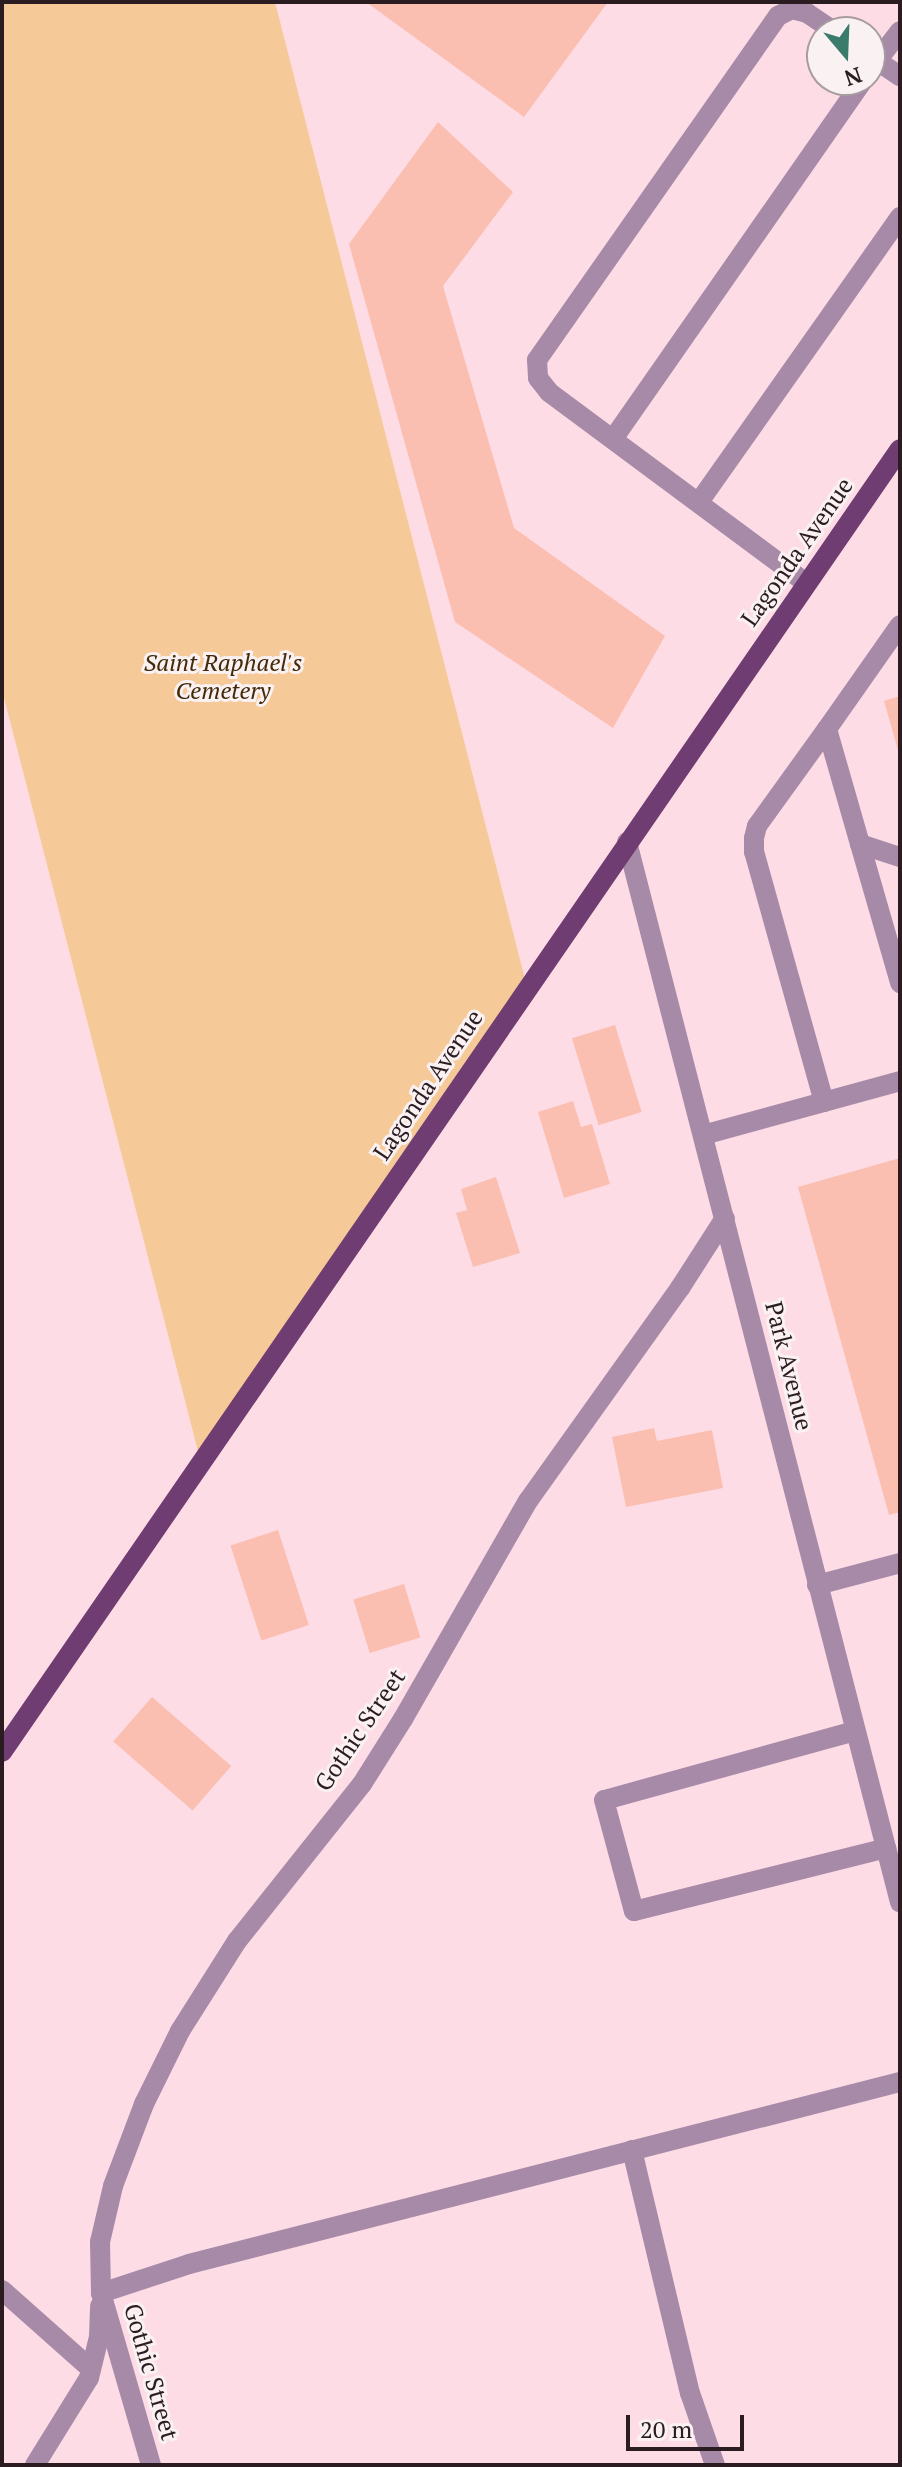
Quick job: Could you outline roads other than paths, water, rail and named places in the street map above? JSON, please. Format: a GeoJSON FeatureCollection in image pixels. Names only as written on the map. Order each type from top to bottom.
{"type":"FeatureCollection","features":[{"type":"Feature","properties":{"kind":"main road","name":"Lagonda Avenue"},"geometry":{"type":"LineString","coordinates":[[2,1752],[900,449]]}},
{"type":"Feature","properties":{"kind":"street"},"geometry":{"type":"LineString","coordinates":[[806,583],[549,392],[538,378],[537,360],[778,16],[792,9],[811,16]]}},
{"type":"Feature","properties":{"kind":"street"},"geometry":{"type":"LineString","coordinates":[[886,46],[900,31]]}},
{"type":"Feature","properties":{"kind":"street"},"geometry":{"type":"LineString","coordinates":[[613,439],[852,96]]}},
{"type":"Feature","properties":{"kind":"street"},"geometry":{"type":"LineString","coordinates":[[699,502],[900,217]]}},
{"type":"Feature","properties":{"kind":"street"},"geometry":{"type":"LineString","coordinates":[[824,1102],[754,852],[754,838],[757,826],[900,625]]}},
{"type":"Feature","properties":{"kind":"street"},"geometry":{"type":"LineString","coordinates":[[827,729],[900,983]]}},
{"type":"Feature","properties":{"kind":"street","name":"Park Avenue"},"geometry":{"type":"LineString","coordinates":[[627,842],[900,1902]]}},
{"type":"Feature","properties":{"kind":"street"},"geometry":{"type":"LineString","coordinates":[[860,844],[900,857]]}},
{"type":"Feature","properties":{"kind":"street"},"geometry":{"type":"LineString","coordinates":[[703,1135],[900,1081]]}},
{"type":"Feature","properties":{"kind":"street","name":"Gothic Street"},"geometry":{"type":"LineString","coordinates":[[35,2465],[91,2369],[99,2337],[100,2242],[113,2186],[144,2104],[180,2031],[237,1941],[362,1784],[403,1719],[528,1501],[680,1288],[725,1218]]}},
{"type":"Feature","properties":{"kind":"street"},"geometry":{"type":"LineString","coordinates":[[817,1585],[900,1563]]}},
{"type":"Feature","properties":{"kind":"street"},"geometry":{"type":"LineString","coordinates":[[855,1731],[604,1800],[634,1911],[886,1848]]}},
{"type":"Feature","properties":{"kind":"street"},"geometry":{"type":"LineString","coordinates":[[101,2293],[189,2264],[900,2082]]}},
{"type":"Feature","properties":{"kind":"street"},"geometry":{"type":"LineString","coordinates":[[632,2150],[690,2393],[715,2465]]}},
{"type":"Feature","properties":{"kind":"street"},"geometry":{"type":"LineString","coordinates":[[2,2290],[91,2369]]}},
{"type":"Feature","properties":{"kind":"street","name":"Gothic Street"},"geometry":{"type":"LineString","coordinates":[[101,2293],[151,2465]]}},
{"type":"Feature","properties":{"kind":"park label","name":"Saint Raphael's Cemetery"},"geometry":{"type":"Point","coordinates":[223,677]}}]}
